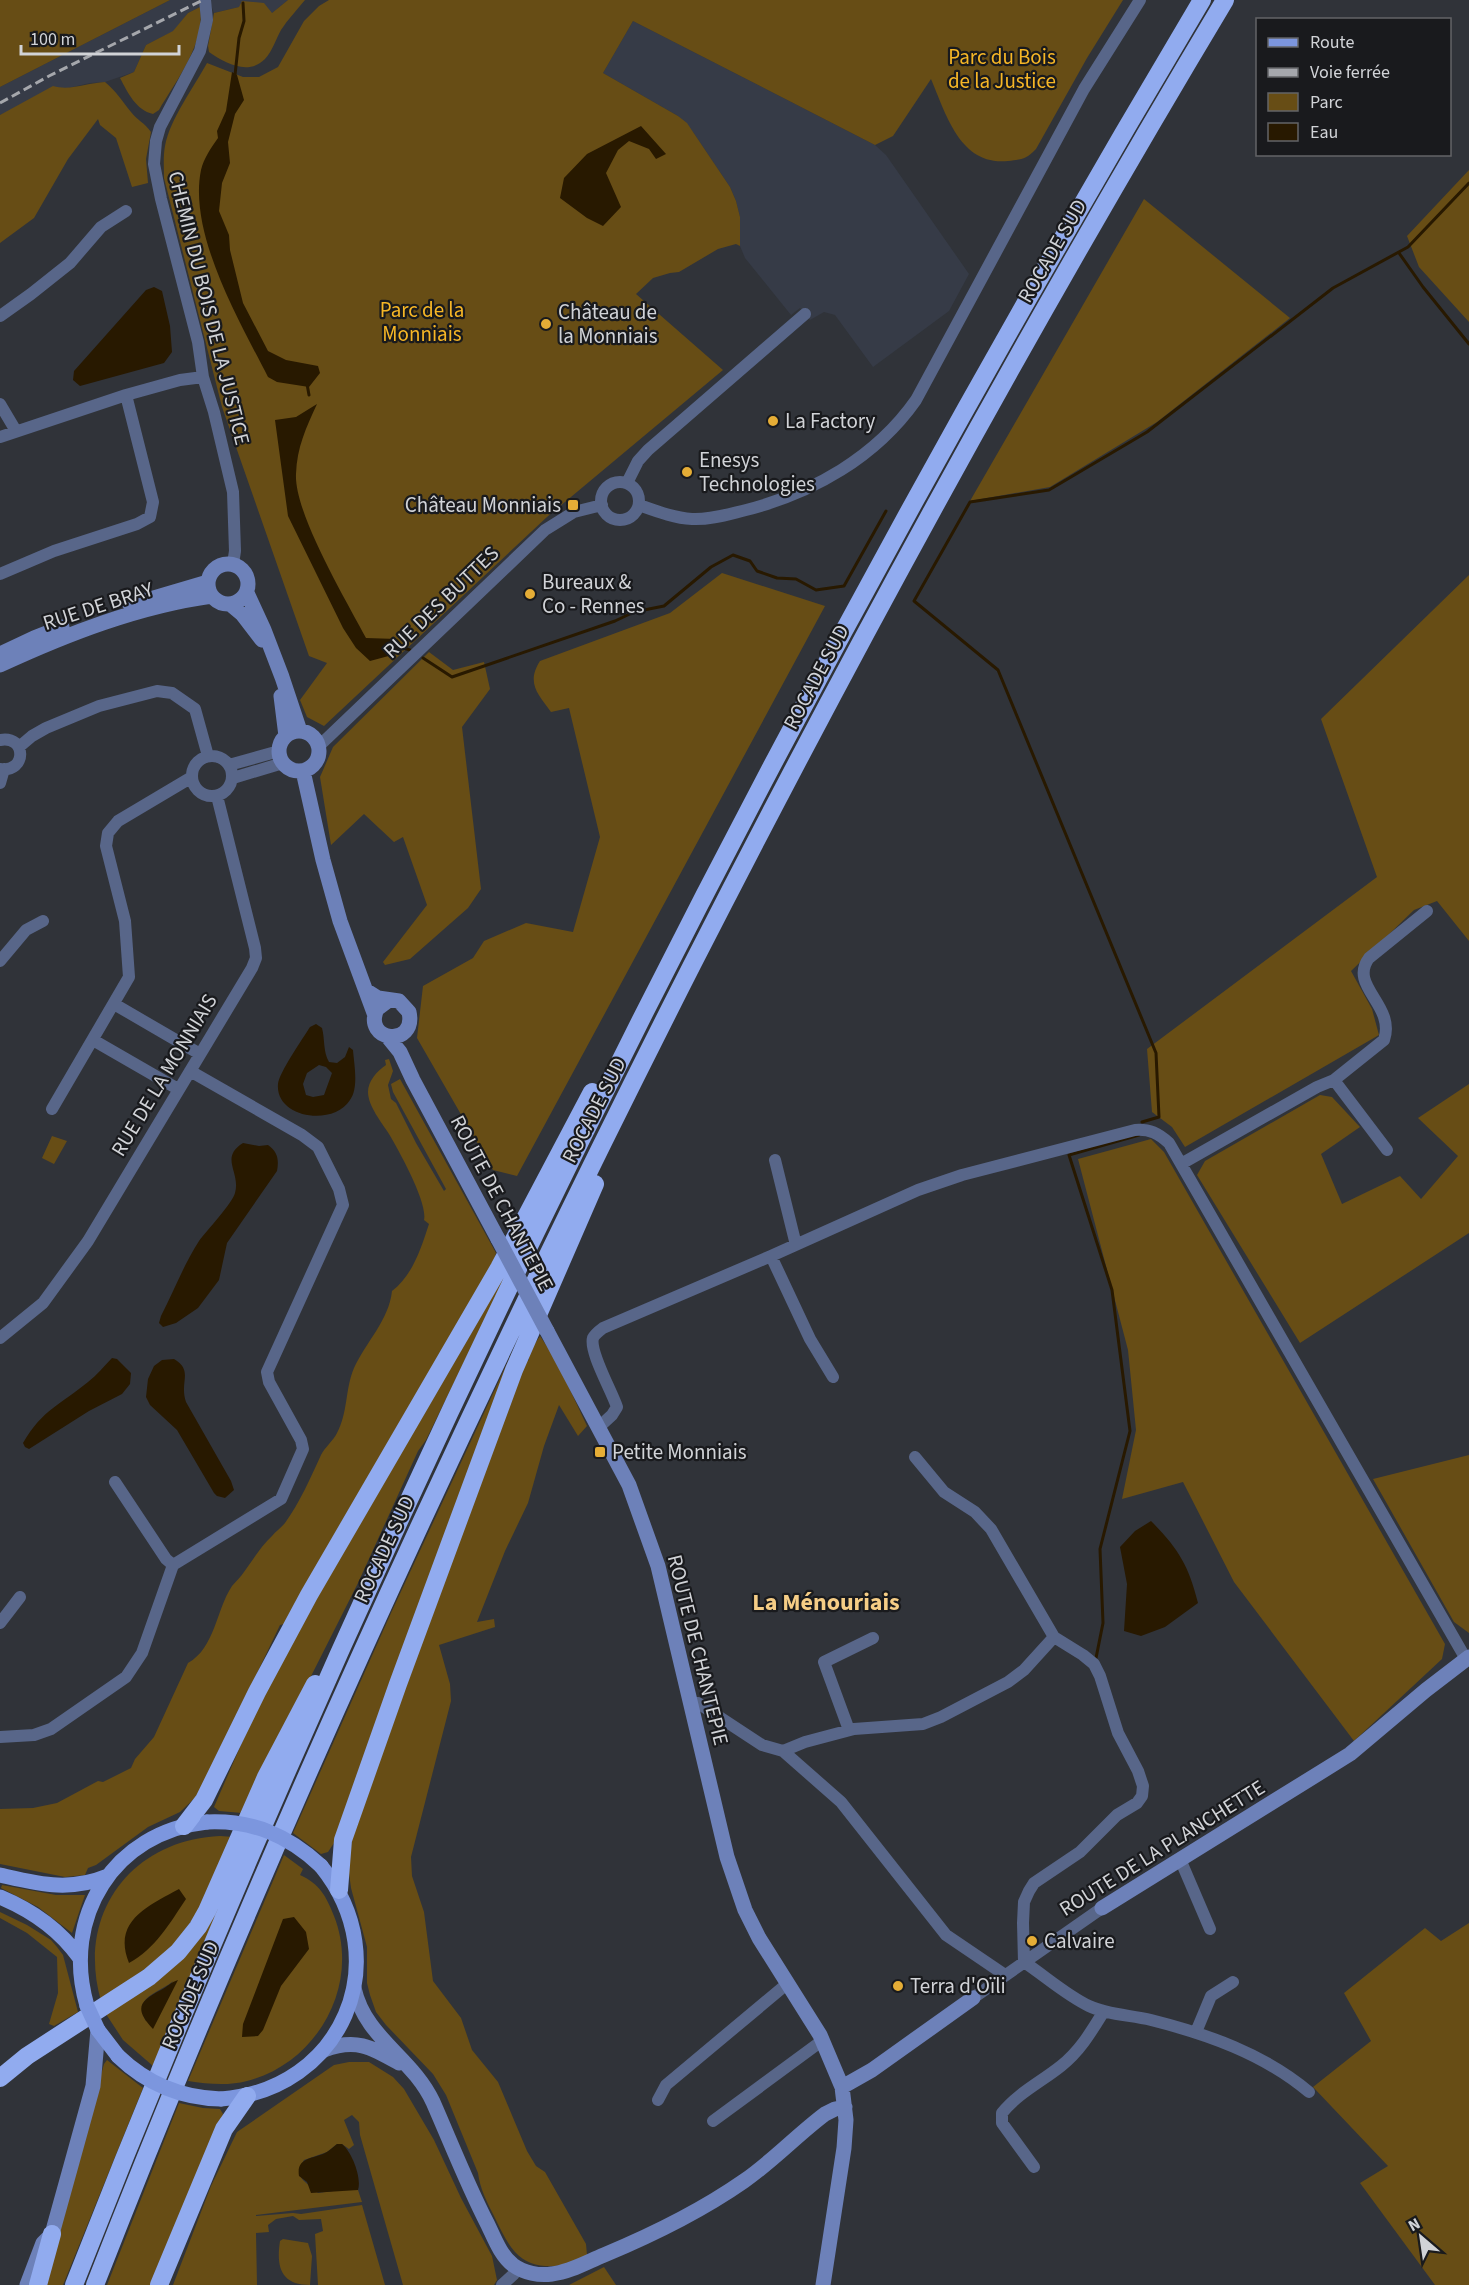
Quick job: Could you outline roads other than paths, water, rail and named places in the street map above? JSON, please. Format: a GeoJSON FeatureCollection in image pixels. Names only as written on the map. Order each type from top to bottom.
{"type":"FeatureCollection","features":[{"type":"Feature","properties":{"kind":"highway","name":"ROCADE SUD"},"geometry":{"type":"LineString","coordinates":[[74,2285],[164,2060],[343,1647],[480,1352],[638,1026],[778,754],[932,468],[1028,297],[1202,0]]}},
{"type":"Feature","properties":{"kind":"highway","name":"ROCADE SUD"},"geometry":{"type":"LineString","coordinates":[[95,2285],[270,1862],[352,1674],[534,1282],[797,760],[1044,308],[1225,0]]}},
{"type":"Feature","properties":{"kind":"highway"},"geometry":{"type":"LineString","coordinates":[[184,1826],[204,1800],[257,1692],[309,1595],[500,1268],[599,1079],[638,1026]]}},
{"type":"Feature","properties":{"kind":"highway"},"geometry":{"type":"LineString","coordinates":[[339,1890],[341,1852],[348,1822],[452,1535],[518,1360],[627,1114],[631,1086]]}},
{"type":"Feature","properties":{"kind":"highway"},"geometry":{"type":"LineString","coordinates":[[0,2078],[46,2044],[149,1977],[165,1965],[188,1941],[215,1895],[266,1777],[326,1665],[343,1647]]}},
{"type":"Feature","properties":{"kind":"highway"},"geometry":{"type":"LineString","coordinates":[[159,2285],[224,2129],[247,2096]]}},
{"type":"Feature","properties":{"kind":"highway"},"geometry":{"type":"LineString","coordinates":[[38,2285],[52,2234]]}},
{"type":"Feature","properties":{"kind":"main road"},"geometry":{"type":"LineString","coordinates":[[207,1822],[239,1823],[269,1831],[296,1845],[321,1866],[339,1890],[350,1917],[356,1945],[357,1974],[346,2015],[324,2050],[313,2061],[276,2086],[247,2096],[220,2099],[186,2095],[165,2088],[135,2071],[118,2056],[98,2030],[87,2006],[81,1982],[82,1935],[87,1914],[96,1894],[108,1876],[141,1845],[159,1835],[184,1826],[207,1822]]}},
{"type":"Feature","properties":{"kind":"main road"},"geometry":{"type":"LineString","coordinates":[[0,1875],[59,1886],[82,1885],[108,1876]]}},
{"type":"Feature","properties":{"kind":"main road"},"geometry":{"type":"LineString","coordinates":[[0,1897],[45,1922],[64,1938],[80,1957]]}},
{"type":"Feature","properties":{"kind":"street","name":"CHEMIN DU BOIS DE LA JUSTICE"},"geometry":{"type":"LineString","coordinates":[[205,0],[207,20],[200,51],[160,127],[154,164],[161,200],[198,342],[203,377],[214,412],[233,492],[235,551],[233,564]]}},
{"type":"Feature","properties":{"kind":"street"},"geometry":{"type":"LineString","coordinates":[[639,505],[680,518],[695,519],[728,515],[765,506],[794,496],[821,482],[879,443],[900,423],[916,400],[1084,89],[1140,0]]}},
{"type":"Feature","properties":{"kind":"street"},"geometry":{"type":"LineString","coordinates":[[0,316],[70,263],[101,226],[126,211]]}},
{"type":"Feature","properties":{"kind":"street"},"geometry":{"type":"LineString","coordinates":[[627,483],[638,461],[648,450],[805,314]]}},
{"type":"Feature","properties":{"kind":"street"},"geometry":{"type":"LineString","coordinates":[[0,437],[126,395],[180,380],[203,377]]}},
{"type":"Feature","properties":{"kind":"street"},"geometry":{"type":"LineString","coordinates":[[0,574],[54,551],[137,524],[150,517],[153,502],[126,395]]}},
{"type":"Feature","properties":{"kind":"street"},"geometry":{"type":"LineString","coordinates":[[0,404],[16,431]]}},
{"type":"Feature","properties":{"kind":"street"},"geometry":{"type":"LineString","coordinates":[[615,482],[627,483],[638,494],[639,505],[633,514],[623,520],[617,520],[607,515],[601,499],[606,488],[615,482]]}},
{"type":"Feature","properties":{"kind":"street","name":"RUE DES BUTTES"},"geometry":{"type":"LineString","coordinates":[[319,746],[545,530],[574,513],[602,505]]}},
{"type":"Feature","properties":{"kind":"street"},"geometry":{"type":"LineString","coordinates":[[230,604],[243,598],[248,587],[247,575],[233,564],[219,566],[214,570],[210,589],[223,603],[230,604],[242,614],[264,643],[293,733]]}},
{"type":"Feature","properties":{"kind":"street","name":"RUE DE BRAY"},"geometry":{"type":"LineString","coordinates":[[0,654],[34,638],[86,619],[210,589]]}},
{"type":"Feature","properties":{"kind":"street","name":"RUE DE BRAY"},"geometry":{"type":"LineString","coordinates":[[0,665],[90,628],[210,589]]}},
{"type":"Feature","properties":{"kind":"street"},"geometry":{"type":"LineString","coordinates":[[233,778],[281,757],[293,733],[275,658],[247,593]]}},
{"type":"Feature","properties":{"kind":"street"},"geometry":{"type":"LineString","coordinates":[[19,747],[46,728],[99,706],[157,691],[172,693],[195,709],[208,756]]}},
{"type":"Feature","properties":{"kind":"street"},"geometry":{"type":"LineString","coordinates":[[281,757],[292,770],[303,771],[309,769],[318,759],[319,746],[310,734],[293,733]]}},
{"type":"Feature","properties":{"kind":"street"},"geometry":{"type":"LineString","coordinates":[[0,739],[12,740],[19,747],[19,761],[14,766],[2,769],[0,783]]}},
{"type":"Feature","properties":{"kind":"street"},"geometry":{"type":"LineString","coordinates":[[208,756],[221,758],[229,765],[233,778],[229,788],[218,796],[210,797],[197,790],[192,777],[196,764],[208,756]]}},
{"type":"Feature","properties":{"kind":"street"},"geometry":{"type":"LineString","coordinates":[[229,765],[281,757]]}},
{"type":"Feature","properties":{"kind":"street"},"geometry":{"type":"LineString","coordinates":[[303,771],[322,860],[340,921],[367,991],[375,1025],[387,1036],[393,1037],[404,1032]]}},
{"type":"Feature","properties":{"kind":"street"},"geometry":{"type":"LineString","coordinates":[[52,1109],[129,977],[125,921],[106,846],[108,833],[118,821],[192,777]]}},
{"type":"Feature","properties":{"kind":"street","name":"RUE DE LA MONNIAIS"},"geometry":{"type":"LineString","coordinates":[[0,1338],[43,1303],[88,1241],[252,968],[256,958],[218,796]]}},
{"type":"Feature","properties":{"kind":"street"},"geometry":{"type":"LineString","coordinates":[[1181,1164],[1317,1087],[1334,1080],[1384,1040],[1387,1031],[1386,1020],[1362,975],[1363,966],[1369,958],[1427,911]]}},
{"type":"Feature","properties":{"kind":"street"},"geometry":{"type":"LineString","coordinates":[[0,961],[26,930],[43,921]]}},
{"type":"Feature","properties":{"kind":"street"},"geometry":{"type":"LineString","coordinates":[[367,991],[378,998],[403,1004],[409,1012],[410,1023],[404,1032],[400,1052]]}},
{"type":"Feature","properties":{"kind":"street"},"geometry":{"type":"LineString","coordinates":[[374,1013],[380,1005],[389,1000]]}},
{"type":"Feature","properties":{"kind":"street"},"geometry":{"type":"LineString","coordinates":[[114,1004],[200,1054]]}},
{"type":"Feature","properties":{"kind":"street","name":"ROUTE DE CHANTEPIE"},"geometry":{"type":"LineString","coordinates":[[387,1036],[400,1052],[412,1080],[629,1485],[658,1566],[727,1857],[738,1891],[756,1931],[823,2040],[842,2087],[845,2107],[844,2148],[823,2285]]}},
{"type":"Feature","properties":{"kind":"street"},"geometry":{"type":"LineString","coordinates":[[93,1040],[178,1089]]}},
{"type":"Feature","properties":{"kind":"street"},"geometry":{"type":"LineString","coordinates":[[0,1737],[34,1735],[51,1729],[126,1677],[142,1653],[173,1565],[280,1499],[303,1449],[302,1440],[269,1382],[267,1372],[343,1205],[339,1189],[318,1147],[303,1135],[190,1071]]}},
{"type":"Feature","properties":{"kind":"street"},"geometry":{"type":"LineString","coordinates":[[1334,1080],[1386,1150]]}},
{"type":"Feature","properties":{"kind":"street"},"geometry":{"type":"LineString","coordinates":[[599,1426],[612,1415],[617,1407],[612,1390],[594,1355],[592,1344],[594,1336],[603,1328],[918,1190],[962,1175],[1146,1129],[1158,1133],[1169,1143],[1467,1658]]}},
{"type":"Feature","properties":{"kind":"street"},"geometry":{"type":"LineString","coordinates":[[775,1161],[796,1245]]}},
{"type":"Feature","properties":{"kind":"street"},"geometry":{"type":"LineString","coordinates":[[771,1256],[810,1339],[833,1377]]}},
{"type":"Feature","properties":{"kind":"street"},"geometry":{"type":"LineString","coordinates":[[915,1457],[944,1492],[975,1512],[992,1529],[1054,1637],[1094,1664],[1118,1733],[1138,1771],[1143,1786],[1142,1796],[1137,1803],[1117,1815],[1080,1852],[1034,1883],[1024,1902],[1024,1962],[1088,2006],[1196,2032],[1247,2052],[1274,2066],[1309,2092]]}},
{"type":"Feature","properties":{"kind":"street"},"geometry":{"type":"LineString","coordinates":[[115,1482],[166,1559],[173,1565]]}},
{"type":"Feature","properties":{"kind":"street"},"geometry":{"type":"LineString","coordinates":[[0,1623],[20,1597]]}},
{"type":"Feature","properties":{"kind":"street"},"geometry":{"type":"LineString","coordinates":[[783,1751],[805,1742],[849,1730],[923,1724],[941,1718],[1008,1682],[1024,1670],[1054,1637]]}},
{"type":"Feature","properties":{"kind":"street"},"geometry":{"type":"LineString","coordinates":[[849,1730],[824,1662],[873,1638]]}},
{"type":"Feature","properties":{"kind":"street","name":"ROUTE DE LA PLANCHETTE"},"geometry":{"type":"LineString","coordinates":[[842,2087],[864,2075],[1102,1908],[1350,1755],[1467,1658]]}},
{"type":"Feature","properties":{"kind":"street"},"geometry":{"type":"LineString","coordinates":[[691,1704],[698,1703],[762,1745],[783,1751],[841,1802],[946,1935],[1005,1975]]}},
{"type":"Feature","properties":{"kind":"street"},"geometry":{"type":"LineString","coordinates":[[1180,1859],[1210,1929]]}},
{"type":"Feature","properties":{"kind":"street"},"geometry":{"type":"LineString","coordinates":[[1196,2032],[1211,1996],[1233,1982]]}},
{"type":"Feature","properties":{"kind":"street"},"geometry":{"type":"LineString","coordinates":[[658,2100],[666,2085],[788,1983]]}},
{"type":"Feature","properties":{"kind":"street"},"geometry":{"type":"LineString","coordinates":[[354,1988],[361,2013],[371,2028],[412,2070],[432,2100],[498,2246],[509,2261],[533,2274],[558,2273],[651,2234],[731,2190],[759,2170],[825,2114],[845,2107]]}},
{"type":"Feature","properties":{"kind":"street"},"geometry":{"type":"LineString","coordinates":[[1034,2167],[1002,2123],[1002,2113],[1010,2103],[1061,2066],[1081,2048],[1104,2011]]}},
{"type":"Feature","properties":{"kind":"street"},"geometry":{"type":"LineString","coordinates":[[27,2285],[43,2243],[52,2234],[93,2086],[98,2030]]}},
{"type":"Feature","properties":{"kind":"street"},"geometry":{"type":"LineString","coordinates":[[713,2121],[823,2040]]}},
{"type":"Feature","properties":{"kind":"street"},"geometry":{"type":"LineString","coordinates":[[324,2050],[354,2043],[374,2050],[412,2070]]}},
{"type":"Feature","properties":{"kind":"street"},"geometry":{"type":"LineString","coordinates":[[502,2285],[514,2274],[517,2267]]}},
{"type":"Feature","properties":{"kind":"water"},"geometry":{"type":"Polygon","coordinates":[[[232,72],[237,75],[244,100],[235,114],[228,142],[230,163],[222,183],[219,211],[229,235],[230,250],[243,303],[268,351],[286,360],[318,366],[320,373],[309,387],[277,382],[268,377],[219,277],[202,222],[199,195],[201,170],[218,138],[217,131],[226,111],[232,72]]]}},
{"type":"Feature","properties":{"kind":"water"},"geometry":{"type":"Polygon","coordinates":[[[641,126],[666,154],[656,159],[649,149],[629,141],[618,150],[606,173],[621,207],[603,226],[587,218],[560,198],[564,178],[587,154],[641,126]]]}},
{"type":"Feature","properties":{"kind":"water"},"geometry":{"type":"Polygon","coordinates":[[[154,287],[162,291],[170,326],[172,352],[164,363],[80,386],[73,380],[74,371],[146,290],[154,287]]]}},
{"type":"Feature","properties":{"kind":"water"},"geometry":{"type":"Polygon","coordinates":[[[317,404],[298,455],[296,474],[298,491],[312,533],[366,638],[397,639],[404,647],[396,654],[370,661],[356,648],[343,628],[288,516],[275,420],[296,417],[317,404]]]}},
{"type":"Feature","properties":{"kind":"water"},"geometry":{"type":"Polygon","coordinates":[[[316,1024],[322,1028],[329,1062],[337,1063],[345,1057],[349,1047],[353,1050],[355,1083],[353,1095],[342,1108],[331,1114],[306,1115],[286,1105],[280,1096],[279,1079],[310,1027],[316,1024]],[[319,1065],[307,1073],[303,1084],[306,1095],[313,1097],[324,1095],[332,1073],[326,1067],[319,1065]]]}},
{"type":"Feature","properties":{"kind":"water"},"geometry":{"type":"Polygon","coordinates":[[[243,1143],[268,1145],[277,1157],[277,1171],[227,1243],[219,1280],[198,1308],[176,1323],[163,1327],[159,1323],[161,1316],[189,1259],[199,1241],[233,1198],[236,1185],[232,1154],[243,1143]]]}},
{"type":"Feature","properties":{"kind":"water"},"geometry":{"type":"Polygon","coordinates":[[[112,1358],[117,1359],[131,1373],[130,1384],[122,1394],[89,1411],[29,1449],[25,1447],[23,1443],[38,1422],[52,1408],[91,1379],[112,1358]]]}},
{"type":"Feature","properties":{"kind":"water"},"geometry":{"type":"Polygon","coordinates":[[[174,1359],[180,1363],[185,1373],[186,1402],[231,1481],[234,1490],[225,1498],[214,1493],[177,1430],[150,1405],[146,1397],[148,1379],[154,1366],[162,1360],[174,1359]]]}},
{"type":"Feature","properties":{"kind":"water"},"geometry":{"type":"Polygon","coordinates":[[[1151,1521],[1181,1558],[1191,1578],[1198,1603],[1165,1627],[1141,1636],[1124,1631],[1127,1584],[1120,1547],[1135,1531],[1151,1521]]]}},
{"type":"Feature","properties":{"kind":"water"},"geometry":{"type":"Polygon","coordinates":[[[179,1889],[186,1899],[174,1917],[154,1943],[129,1963],[125,1936],[129,1926],[145,1909],[179,1889]]]}},
{"type":"Feature","properties":{"kind":"water"},"geometry":{"type":"Polygon","coordinates":[[[294,1917],[306,1932],[309,1949],[281,1986],[263,2030],[258,2036],[242,2037],[243,2024],[283,1919],[294,1917]]]}},
{"type":"Feature","properties":{"kind":"water"},"geometry":{"type":"Polygon","coordinates":[[[178,1980],[153,2029],[141,2011],[144,2002],[178,1980]]]}},
{"type":"Feature","properties":{"kind":"water"},"geometry":{"type":"Polygon","coordinates":[[[337,2144],[342,2144],[353,2159],[359,2179],[358,2190],[311,2193],[307,2182],[299,2176],[300,2165],[337,2144]]]}},
{"type":"Feature","properties":{"kind":"waterway"},"geometry":{"type":"LineString","coordinates":[[235,75],[239,38],[244,21],[243,3]]}},
{"type":"Feature","properties":{"kind":"waterway"},"geometry":{"type":"LineString","coordinates":[[1142,1122],[1159,1117],[1156,1053],[998,670],[914,601],[970,502],[1049,490],[1147,432],[1333,288],[1408,247],[1469,183]]}},
{"type":"Feature","properties":{"kind":"waterway"},"geometry":{"type":"LineString","coordinates":[[1399,253],[1469,344]]}},
{"type":"Feature","properties":{"kind":"waterway"},"geometry":{"type":"LineString","coordinates":[[307,384],[309,395]]}},
{"type":"Feature","properties":{"kind":"waterway"},"geometry":{"type":"LineString","coordinates":[[423,658],[452,677],[615,621],[634,612],[664,606],[711,567],[733,555],[750,561],[757,571],[777,578],[796,579],[816,590],[844,586],[886,511]]}},
{"type":"Feature","properties":{"kind":"waterway"},"geometry":{"type":"LineString","coordinates":[[400,647],[410,650]]}},
{"type":"Feature","properties":{"kind":"waterway"},"geometry":{"type":"LineString","coordinates":[[1096,1658],[1103,1623],[1100,1549],[1130,1431],[1112,1290],[1069,1155],[1139,1135]]}},
{"type":"Feature","properties":{"kind":"railway"},"geometry":{"type":"LineString","coordinates":[[0,103],[49,76],[203,0]]}},
{"type":"Feature","properties":{"kind":"place","name":"Château de la Monniais"},"geometry":{"type":"Point","coordinates":[546,324]}},
{"type":"Feature","properties":{"kind":"place","name":"La Factory"},"geometry":{"type":"Point","coordinates":[773,421]}},
{"type":"Feature","properties":{"kind":"place","name":"Enesys Technologies"},"geometry":{"type":"Point","coordinates":[687,472]}},
{"type":"Feature","properties":{"kind":"place","name":"Château Monniais"},"geometry":{"type":"Point","coordinates":[573,505]}},
{"type":"Feature","properties":{"kind":"place","name":"Bureaux & Co - Rennes"},"geometry":{"type":"Point","coordinates":[530,594]}},
{"type":"Feature","properties":{"kind":"place","name":"Petite Monniais"},"geometry":{"type":"Point","coordinates":[600,1452]}},
{"type":"Feature","properties":{"kind":"place","name":"Calvaire"},"geometry":{"type":"Point","coordinates":[1032,1941]}},
{"type":"Feature","properties":{"kind":"place","name":"Terra d'Oïli"},"geometry":{"type":"Point","coordinates":[898,1986]}},
{"type":"Feature","properties":{"kind":"district","name":"La Ménouriais"},"geometry":{"type":"Point","coordinates":[826,1602]}},
{"type":"Feature","properties":{"kind":"park label","name":"Parc du Bois de la Justice"},"geometry":{"type":"Point","coordinates":[1002,69]}},
{"type":"Feature","properties":{"kind":"park label","name":"Parc de la Monniais"},"geometry":{"type":"Point","coordinates":[422,322]}}]}
